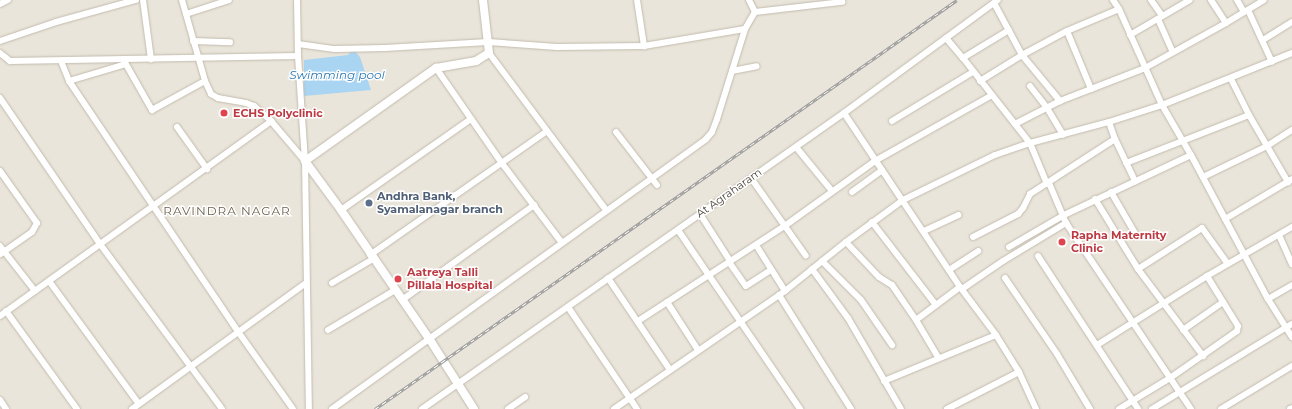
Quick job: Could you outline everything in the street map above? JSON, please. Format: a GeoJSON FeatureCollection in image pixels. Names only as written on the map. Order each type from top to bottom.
{"type":"FeatureCollection","features":[{"type":"Feature","properties":{"kind":"street"},"geometry":{"type":"LineString","coordinates":[[0,4],[8,0]]}},
{"type":"Feature","properties":{"kind":"street"},"geometry":{"type":"LineString","coordinates":[[0,41],[56,22],[136,0]]}},
{"type":"Feature","properties":{"kind":"street"},"geometry":{"type":"LineString","coordinates":[[143,0],[150,58]]}},
{"type":"Feature","properties":{"kind":"street"},"geometry":{"type":"LineString","coordinates":[[182,0],[205,81],[212,94],[218,98],[254,106],[271,121],[341,210],[430,340],[474,409]]}},
{"type":"Feature","properties":{"kind":"street"},"geometry":{"type":"LineString","coordinates":[[186,14],[229,0]]}},
{"type":"Feature","properties":{"kind":"street"},"geometry":{"type":"LineString","coordinates":[[297,0],[298,56],[304,162],[309,409]]}},
{"type":"Feature","properties":{"kind":"street"},"geometry":{"type":"LineString","coordinates":[[483,0],[489,53],[606,210]]}},
{"type":"Feature","properties":{"kind":"street"},"geometry":{"type":"LineString","coordinates":[[637,0],[644,46]]}},
{"type":"Feature","properties":{"kind":"street"},"geometry":{"type":"LineString","coordinates":[[749,0],[755,12]]}},
{"type":"Feature","properties":{"kind":"street"},"geometry":{"type":"LineString","coordinates":[[1113,0],[1119,9],[1162,105],[1191,155],[1268,299],[1292,337]]}},
{"type":"Feature","properties":{"kind":"street"},"geometry":{"type":"LineString","coordinates":[[1151,0],[1160,18],[1173,52]]}},
{"type":"Feature","properties":{"kind":"street"},"geometry":{"type":"LineString","coordinates":[[1130,35],[1190,0]]}},
{"type":"Feature","properties":{"kind":"street"},"geometry":{"type":"LineString","coordinates":[[1211,0],[1226,23]]}},
{"type":"Feature","properties":{"kind":"street"},"geometry":{"type":"LineString","coordinates":[[1237,0],[1246,11],[1263,40],[1272,62]]}},
{"type":"Feature","properties":{"kind":"street"},"geometry":{"type":"LineString","coordinates":[[1015,124],[1060,101],[1145,68],[1264,0]]}},
{"type":"Feature","properties":{"kind":"street"},"geometry":{"type":"LineString","coordinates":[[332,409],[430,340],[606,210],[706,139],[712,132],[745,28],[755,12],[806,3],[842,2]]}},
{"type":"Feature","properties":{"kind":"street"},"geometry":{"type":"LineString","coordinates":[[996,2],[1022,55],[1060,101]]}},
{"type":"Feature","properties":{"kind":"street","name":"At Agraharam"},"geometry":{"type":"LineString","coordinates":[[422,409],[796,147],[996,2]]}},
{"type":"Feature","properties":{"kind":"street"},"geometry":{"type":"LineString","coordinates":[[980,80],[1067,31],[1119,9]]}},
{"type":"Feature","properties":{"kind":"street"},"geometry":{"type":"LineString","coordinates":[[1263,40],[1292,22]]}},
{"type":"Feature","properties":{"kind":"street"},"geometry":{"type":"LineString","coordinates":[[298,44],[336,49],[385,48],[488,42],[558,47],[644,46],[745,28]]}},
{"type":"Feature","properties":{"kind":"street"},"geometry":{"type":"LineString","coordinates":[[963,58],[1009,30]]}},
{"type":"Feature","properties":{"kind":"street"},"geometry":{"type":"LineString","coordinates":[[1067,31],[1091,89]]}},
{"type":"Feature","properties":{"kind":"street"},"geometry":{"type":"LineString","coordinates":[[946,38],[1030,143],[1064,215],[1066,223],[1190,409]]}},
{"type":"Feature","properties":{"kind":"street"},"geometry":{"type":"LineString","coordinates":[[194,41],[230,42]]}},
{"type":"Feature","properties":{"kind":"street"},"geometry":{"type":"LineString","coordinates":[[0,53],[10,61],[125,61],[150,58],[298,56]]}},
{"type":"Feature","properties":{"kind":"street"},"geometry":{"type":"LineString","coordinates":[[304,162],[436,68],[476,61],[489,53]]}},
{"type":"Feature","properties":{"kind":"street"},"geometry":{"type":"LineString","coordinates":[[614,409],[782,293],[812,268],[903,200],[995,155],[1030,143],[1109,122],[1162,105],[1231,79],[1292,53]]}},
{"type":"Feature","properties":{"kind":"street"},"geometry":{"type":"LineString","coordinates":[[61,61],[69,81],[239,333],[293,409]]}},
{"type":"Feature","properties":{"kind":"street"},"geometry":{"type":"LineString","coordinates":[[125,61],[152,110],[205,81]]}},
{"type":"Feature","properties":{"kind":"street"},"geometry":{"type":"LineString","coordinates":[[69,81],[125,61]]}},
{"type":"Feature","properties":{"kind":"street"},"geometry":{"type":"LineString","coordinates":[[732,70],[757,66]]}},
{"type":"Feature","properties":{"kind":"street"},"geometry":{"type":"LineString","coordinates":[[436,68],[501,162],[562,243]]}},
{"type":"Feature","properties":{"kind":"street"},"geometry":{"type":"LineString","coordinates":[[892,121],[973,72]]}},
{"type":"Feature","properties":{"kind":"street"},"geometry":{"type":"LineString","coordinates":[[1225,219],[1290,180],[1267,146],[1231,79]]}},
{"type":"Feature","properties":{"kind":"street"},"geometry":{"type":"LineString","coordinates":[[1030,86],[1047,108],[1063,135]]}},
{"type":"Feature","properties":{"kind":"street"},"geometry":{"type":"LineString","coordinates":[[638,321],[710,276],[786,225],[875,161],[992,95]]}},
{"type":"Feature","properties":{"kind":"street"},"geometry":{"type":"LineString","coordinates":[[0,98],[100,244],[222,409]]}},
{"type":"Feature","properties":{"kind":"street"},"geometry":{"type":"LineString","coordinates":[[844,112],[875,161],[924,230],[961,288],[996,335],[1020,372],[1036,409]]}},
{"type":"Feature","properties":{"kind":"street"},"geometry":{"type":"LineString","coordinates":[[1126,163],[1249,115]]}},
{"type":"Feature","properties":{"kind":"street"},"geometry":{"type":"LineString","coordinates":[[341,210],[471,119]]}},
{"type":"Feature","properties":{"kind":"street"},"geometry":{"type":"LineString","coordinates":[[0,316],[207,169],[271,121]]}},
{"type":"Feature","properties":{"kind":"street"},"geometry":{"type":"LineString","coordinates":[[1109,122],[1115,139],[1135,182]]}},
{"type":"Feature","properties":{"kind":"street"},"geometry":{"type":"LineString","coordinates":[[177,127],[207,169]]}},
{"type":"Feature","properties":{"kind":"street"},"geometry":{"type":"LineString","coordinates":[[1203,177],[1267,146],[1292,130]]}},
{"type":"Feature","properties":{"kind":"street"},"geometry":{"type":"LineString","coordinates":[[332,282],[372,257],[501,162],[547,131]]}},
{"type":"Feature","properties":{"kind":"street"},"geometry":{"type":"LineString","coordinates":[[616,132],[657,185]]}},
{"type":"Feature","properties":{"kind":"street"},"geometry":{"type":"LineString","coordinates":[[973,237],[1018,214],[1023,208],[1030,194],[1115,139]]}},
{"type":"Feature","properties":{"kind":"street"},"geometry":{"type":"LineString","coordinates":[[796,147],[832,191]]}},
{"type":"Feature","properties":{"kind":"street"},"geometry":{"type":"LineString","coordinates":[[1010,247],[1064,215],[1191,155]]}},
{"type":"Feature","properties":{"kind":"street"},"geometry":{"type":"LineString","coordinates":[[852,192],[882,170]]}},
{"type":"Feature","properties":{"kind":"street"},"geometry":{"type":"LineString","coordinates":[[0,171],[3,180],[37,223],[32,232],[1,251],[35,291]]}},
{"type":"Feature","properties":{"kind":"street"},"geometry":{"type":"LineString","coordinates":[[752,178],[786,225],[806,256]]}},
{"type":"Feature","properties":{"kind":"street"},"geometry":{"type":"LineString","coordinates":[[1111,192],[1135,233]]}},
{"type":"Feature","properties":{"kind":"street"},"geometry":{"type":"LineString","coordinates":[[1096,199],[1138,269],[1203,356]]}},
{"type":"Feature","properties":{"kind":"street"},"geometry":{"type":"LineString","coordinates":[[402,300],[534,206]]}},
{"type":"Feature","properties":{"kind":"street"},"geometry":{"type":"LineString","coordinates":[[700,214],[746,286],[771,270]]}},
{"type":"Feature","properties":{"kind":"street"},"geometry":{"type":"LineString","coordinates":[[924,230],[959,215]]}},
{"type":"Feature","properties":{"kind":"street"},"geometry":{"type":"LineString","coordinates":[[872,222],[936,305]]}},
{"type":"Feature","properties":{"kind":"street"},"geometry":{"type":"LineString","coordinates":[[916,320],[961,288],[1066,223]]}},
{"type":"Feature","properties":{"kind":"street"},"geometry":{"type":"LineString","coordinates":[[1097,345],[1207,276],[1292,227]]}},
{"type":"Feature","properties":{"kind":"street"},"geometry":{"type":"LineString","coordinates":[[1138,269],[1202,228],[1228,264]]}},
{"type":"Feature","properties":{"kind":"street"},"geometry":{"type":"LineString","coordinates":[[678,230],[800,409]]}},
{"type":"Feature","properties":{"kind":"street"},"geometry":{"type":"LineString","coordinates":[[1279,235],[1292,264]]}},
{"type":"Feature","properties":{"kind":"street"},"geometry":{"type":"LineString","coordinates":[[846,242],[879,277],[892,285],[916,320],[938,357]]}},
{"type":"Feature","properties":{"kind":"street"},"geometry":{"type":"LineString","coordinates":[[756,245],[771,270],[782,293],[851,409]]}},
{"type":"Feature","properties":{"kind":"street"},"geometry":{"type":"LineString","coordinates":[[949,270],[978,251]]}},
{"type":"Feature","properties":{"kind":"street"},"geometry":{"type":"LineString","coordinates":[[1038,256],[1138,409]]}},
{"type":"Feature","properties":{"kind":"street"},"geometry":{"type":"LineString","coordinates":[[822,261],[861,300],[892,345]]}},
{"type":"Feature","properties":{"kind":"street"},"geometry":{"type":"LineString","coordinates":[[812,268],[848,318],[901,409]]}},
{"type":"Feature","properties":{"kind":"street"},"geometry":{"type":"LineString","coordinates":[[1119,409],[1203,356],[1235,333],[1238,329],[1207,276]]}},
{"type":"Feature","properties":{"kind":"street"},"geometry":{"type":"LineString","coordinates":[[608,278],[670,370]]}},
{"type":"Feature","properties":{"kind":"street"},"geometry":{"type":"LineString","coordinates":[[1005,278],[1057,354],[1090,409]]}},
{"type":"Feature","properties":{"kind":"street"},"geometry":{"type":"LineString","coordinates":[[49,281],[139,404]]}},
{"type":"Feature","properties":{"kind":"street"},"geometry":{"type":"LineString","coordinates":[[132,409],[239,333],[306,282]]}},
{"type":"Feature","properties":{"kind":"street"},"geometry":{"type":"LineString","coordinates":[[1268,299],[1292,285]]}},
{"type":"Feature","properties":{"kind":"street"},"geometry":{"type":"LineString","coordinates":[[328,330],[395,290]]}},
{"type":"Feature","properties":{"kind":"street"},"geometry":{"type":"LineString","coordinates":[[667,302],[698,350]]}},
{"type":"Feature","properties":{"kind":"street"},"geometry":{"type":"LineString","coordinates":[[1183,330],[1223,302]]}},
{"type":"Feature","properties":{"kind":"street"},"geometry":{"type":"LineString","coordinates":[[568,307],[637,409]]}},
{"type":"Feature","properties":{"kind":"street"},"geometry":{"type":"LineString","coordinates":[[6,311],[78,409]]}},
{"type":"Feature","properties":{"kind":"street"},"geometry":{"type":"LineString","coordinates":[[1152,409],[1179,391],[1292,324]]}},
{"type":"Feature","properties":{"kind":"street"},"geometry":{"type":"LineString","coordinates":[[884,381],[938,357],[996,335]]}},
{"type":"Feature","properties":{"kind":"street"},"geometry":{"type":"LineString","coordinates":[[1221,409],[1292,366]]}},
{"type":"Feature","properties":{"kind":"street"},"geometry":{"type":"LineString","coordinates":[[947,409],[1020,372]]}},
{"type":"Feature","properties":{"kind":"street"},"geometry":{"type":"LineString","coordinates":[[508,409],[525,398]]}},
{"type":"Feature","properties":{"kind":"street"},"geometry":{"type":"LineString","coordinates":[[0,400],[6,409]]}},
{"type":"Feature","properties":{"kind":"shaded area"},"geometry":{"type":"Polygon","coordinates":[[[0,0],[1292,0],[1292,409],[0,409],[0,0]]]}},
{"type":"Feature","properties":{"kind":"water","name":"Swimming pool"},"geometry":{"type":"Polygon","coordinates":[[[353,49],[360,57],[371,90],[304,96],[304,60],[348,55],[353,49]]]}},
{"type":"Feature","properties":{"kind":"railway"},"geometry":{"type":"LineString","coordinates":[[375,409],[957,0]]}},
{"type":"Feature","properties":{"kind":"place","name":"ECHS Polyclinic"},"geometry":{"type":"Point","coordinates":[224,113]}},
{"type":"Feature","properties":{"kind":"place","name":"Andhra Bank, Syamalanagar branch"},"geometry":{"type":"Point","coordinates":[369,203]}},
{"type":"Feature","properties":{"kind":"place","name":"Rapha Maternity Clinic"},"geometry":{"type":"Point","coordinates":[1062,242]}},
{"type":"Feature","properties":{"kind":"place","name":"Aatreya Talli Pillala Hospital"},"geometry":{"type":"Point","coordinates":[398,279]}},
{"type":"Feature","properties":{"kind":"district","name":"RAVINDRA NAGAR"},"geometry":{"type":"Point","coordinates":[227,211]}}]}
